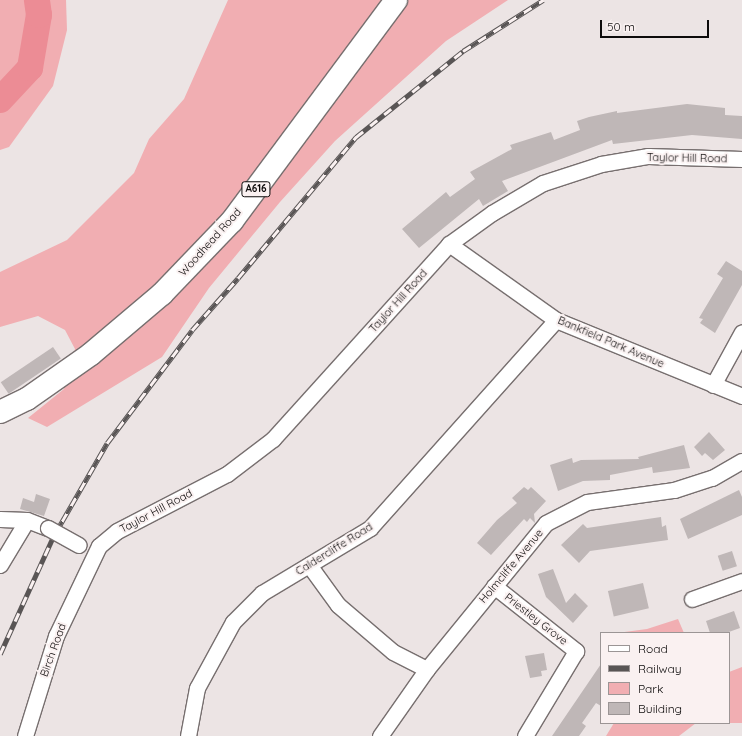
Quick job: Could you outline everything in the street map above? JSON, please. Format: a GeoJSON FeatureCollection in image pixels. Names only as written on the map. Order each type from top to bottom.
{"type":"FeatureCollection","features":[{"type":"Feature","properties":{"kind":"main road","name":"Woodhead Road"},"geometry":{"type":"LineString","coordinates":[[0,412],[27,399],[72,366],[162,294],[232,221],[396,0]]}},
{"type":"Feature","properties":{"kind":"street","name":"Taylor Hill Road"},"geometry":{"type":"LineString","coordinates":[[99,546],[117,531],[227,474],[273,439],[449,244],[492,213],[543,183],[601,164],[648,156],[742,159]]}},
{"type":"Feature","properties":{"kind":"street","name":"Bankfield Park Avenue"},"geometry":{"type":"LineString","coordinates":[[449,244],[556,320],[742,396]]}},
{"type":"Feature","properties":{"kind":"street","name":"Caldercliffe Road"},"geometry":{"type":"LineString","coordinates":[[188,736],[198,688],[233,622],[262,593],[370,528],[556,320]]}},
{"type":"Feature","properties":{"kind":"street"},"geometry":{"type":"LineString","coordinates":[[713,385],[742,332]]}},
{"type":"Feature","properties":{"kind":"street","name":"Holmcliffe Avenue"},"geometry":{"type":"LineString","coordinates":[[380,736],[427,669],[546,523],[587,502],[674,490],[712,478],[742,461]]}},
{"type":"Feature","properties":{"kind":"street"},"geometry":{"type":"LineString","coordinates":[[0,519],[27,520],[48,528],[79,545],[99,546]]}},
{"type":"Feature","properties":{"kind":"street"},"geometry":{"type":"LineString","coordinates":[[0,565],[27,520]]}},
{"type":"Feature","properties":{"kind":"street","name":"Birch Road"},"geometry":{"type":"LineString","coordinates":[[25,736],[56,636],[99,546]]}},
{"type":"Feature","properties":{"kind":"street"},"geometry":{"type":"LineString","coordinates":[[309,565],[338,606],[394,652],[427,669]]}},
{"type":"Feature","properties":{"kind":"street"},"geometry":{"type":"LineString","coordinates":[[692,599],[742,581]]}},
{"type":"Feature","properties":{"kind":"street","name":"Priestley Grove"},"geometry":{"type":"LineString","coordinates":[[494,586],[576,651],[525,736]]}},
{"type":"Feature","properties":{"kind":"green space"},"geometry":{"type":"Polygon","coordinates":[[[0,0],[66,0],[67,30],[53,86],[9,147],[0,150],[0,0]]]}},
{"type":"Feature","properties":{"kind":"green space"},"geometry":{"type":"Polygon","coordinates":[[[228,0],[508,0],[446,41],[335,141],[280,202],[209,288],[162,357],[47,427],[28,418],[64,389],[75,349],[65,330],[38,316],[0,327],[0,272],[67,240],[134,173],[149,139],[184,99],[228,0]]]}},
{"type":"Feature","properties":{"kind":"green space"},"geometry":{"type":"Polygon","coordinates":[[[678,619],[684,632],[624,632],[647,629],[678,619]]]}},
{"type":"Feature","properties":{"kind":"green space"},"geometry":{"type":"Polygon","coordinates":[[[742,667],[742,723],[730,723],[730,672],[742,667]]]}},
{"type":"Feature","properties":{"kind":"green space"},"geometry":{"type":"Polygon","coordinates":[[[613,724],[695,724],[679,736],[606,736],[613,724]]]}},
{"type":"Feature","properties":{"kind":"building"},"geometry":{"type":"Polygon","coordinates":[[[687,104],[725,108],[725,115],[742,116],[742,139],[692,135],[613,144],[612,140],[502,181],[508,191],[483,206],[479,199],[419,248],[402,229],[446,192],[450,197],[475,179],[470,172],[512,149],[510,145],[551,132],[554,140],[580,130],[577,121],[589,117],[617,111],[617,113],[687,104]]]}},
{"type":"Feature","properties":{"kind":"building"},"geometry":{"type":"Polygon","coordinates":[[[726,261],[742,271],[742,285],[715,333],[700,323],[703,319],[699,318],[723,278],[717,274],[726,261]]]}},
{"type":"Feature","properties":{"kind":"building"},"geometry":{"type":"Polygon","coordinates":[[[53,347],[61,359],[9,394],[1,382],[53,347]]]}},
{"type":"Feature","properties":{"kind":"building"},"geometry":{"type":"Polygon","coordinates":[[[709,432],[725,450],[713,460],[705,453],[702,456],[694,447],[709,432]]]}},
{"type":"Feature","properties":{"kind":"building"},"geometry":{"type":"Polygon","coordinates":[[[684,445],[690,468],[653,473],[652,467],[610,475],[610,480],[583,481],[558,491],[550,465],[572,458],[573,463],[581,460],[639,459],[638,457],[684,445]]]}},
{"type":"Feature","properties":{"kind":"building"},"geometry":{"type":"Polygon","coordinates":[[[524,487],[528,490],[531,487],[546,501],[534,514],[535,523],[530,518],[527,522],[524,519],[491,555],[477,543],[497,520],[517,503],[512,498],[524,487]]]}},
{"type":"Feature","properties":{"kind":"building"},"geometry":{"type":"Polygon","coordinates":[[[739,490],[742,497],[742,515],[688,539],[680,519],[739,490]]]}},
{"type":"Feature","properties":{"kind":"building"},"geometry":{"type":"Polygon","coordinates":[[[36,494],[50,499],[44,516],[20,509],[23,498],[34,502],[36,494]]]}},
{"type":"Feature","properties":{"kind":"building"},"geometry":{"type":"Polygon","coordinates":[[[661,517],[662,527],[666,525],[668,540],[590,551],[579,563],[561,545],[583,524],[587,528],[661,517]]]}},
{"type":"Feature","properties":{"kind":"building"},"geometry":{"type":"Polygon","coordinates":[[[732,551],[737,566],[723,571],[718,556],[732,551]]]}},
{"type":"Feature","properties":{"kind":"building"},"geometry":{"type":"Polygon","coordinates":[[[553,569],[566,603],[575,593],[588,606],[573,623],[546,597],[538,574],[553,569]]]}},
{"type":"Feature","properties":{"kind":"building"},"geometry":{"type":"Polygon","coordinates":[[[643,583],[649,608],[614,616],[608,591],[643,583]]]}},
{"type":"Feature","properties":{"kind":"building"},"geometry":{"type":"Polygon","coordinates":[[[734,611],[740,628],[729,632],[710,632],[706,621],[734,611]]]}},
{"type":"Feature","properties":{"kind":"building"},"geometry":{"type":"Polygon","coordinates":[[[544,653],[547,670],[541,671],[542,676],[530,678],[525,656],[544,653]]]}},
{"type":"Feature","properties":{"kind":"building"},"geometry":{"type":"Polygon","coordinates":[[[600,665],[600,705],[596,703],[582,723],[586,726],[579,736],[552,736],[600,665]]]}},
{"type":"Feature","properties":{"kind":"waterway"},"geometry":{"type":"LineString","coordinates":[[0,100],[30,68],[39,15],[37,0]]}},
{"type":"Feature","properties":{"kind":"railway"},"geometry":{"type":"LineString","coordinates":[[0,654],[53,537],[107,443],[192,330],[238,278],[356,137],[463,51],[543,0]]}}]}
